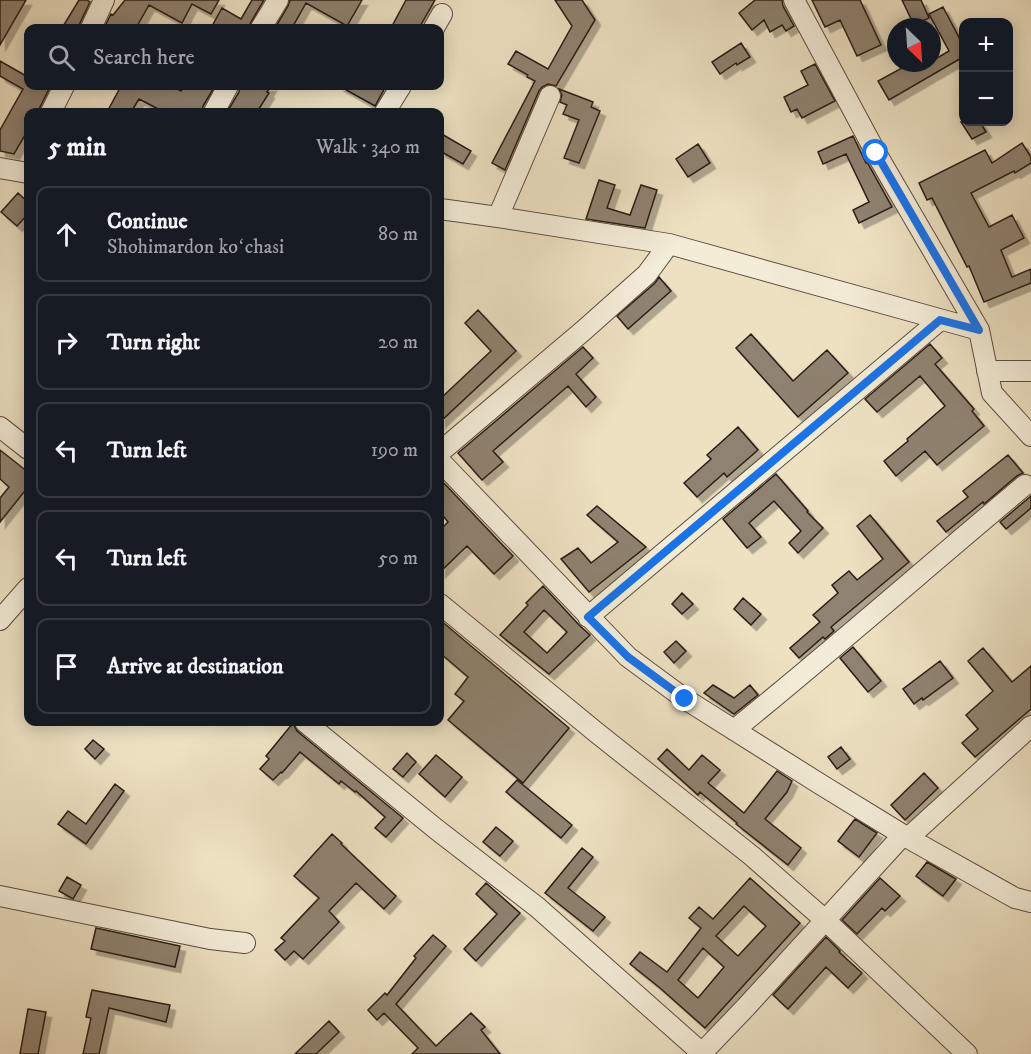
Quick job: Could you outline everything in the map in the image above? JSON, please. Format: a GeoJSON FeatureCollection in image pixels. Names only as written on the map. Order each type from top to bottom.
{"type":"FeatureCollection","features":[{"type":"Feature","properties":{"kind":"street"},"geometry":{"type":"LineString","coordinates":[[93,24],[104,0]]}},
{"type":"Feature","properties":{"kind":"street"},"geometry":{"type":"LineString","coordinates":[[263,24],[278,0]]}},
{"type":"Feature","properties":{"kind":"street"},"geometry":{"type":"LineString","coordinates":[[794,0],[876,153],[979,330],[992,393],[1031,436]]}},
{"type":"Feature","properties":{"kind":"street"},"geometry":{"type":"LineString","coordinates":[[53,108],[62,90]]}},
{"type":"Feature","properties":{"kind":"street"},"geometry":{"type":"LineString","coordinates":[[216,108],[226,90]]}},
{"type":"Feature","properties":{"kind":"street"},"geometry":{"type":"LineString","coordinates":[[387,108],[398,90]]}},
{"type":"Feature","properties":{"kind":"street"},"geometry":{"type":"LineString","coordinates":[[498,217],[550,96]]}},
{"type":"Feature","properties":{"kind":"street"},"geometry":{"type":"LineString","coordinates":[[0,168],[24,168]]}},
{"type":"Feature","properties":{"kind":"street"},"geometry":{"type":"LineString","coordinates":[[444,210],[669,244],[979,330]]}},
{"type":"Feature","properties":{"kind":"street"},"geometry":{"type":"LineString","coordinates":[[444,447],[647,274],[669,244]]}},
{"type":"Feature","properties":{"kind":"street"},"geometry":{"type":"LineString","coordinates":[[588,617],[940,320]]}},
{"type":"Feature","properties":{"kind":"street"},"geometry":{"type":"LineString","coordinates":[[987,371],[1031,371]]}},
{"type":"Feature","properties":{"kind":"street"},"geometry":{"type":"LineString","coordinates":[[0,426],[24,446]]}},
{"type":"Feature","properties":{"kind":"street"},"geometry":{"type":"LineString","coordinates":[[444,453],[588,617],[628,657],[685,699],[905,836],[1015,898],[1031,902]]}},
{"type":"Feature","properties":{"kind":"street"},"geometry":{"type":"LineString","coordinates":[[735,730],[1025,485]]}},
{"type":"Feature","properties":{"kind":"street"},"geometry":{"type":"LineString","coordinates":[[0,620],[24,593]]}},
{"type":"Feature","properties":{"kind":"street"},"geometry":{"type":"LineString","coordinates":[[444,607],[752,856],[825,920],[967,1054]]}},
{"type":"Feature","properties":{"kind":"street"},"geometry":{"type":"LineString","coordinates":[[310,726],[436,829],[537,906],[703,1054],[905,836],[1031,726]]}},
{"type":"Feature","properties":{"kind":"street"},"geometry":{"type":"LineString","coordinates":[[0,896],[210,939],[245,943]]}},
{"type":"Feature","properties":{"kind":"building"},"geometry":{"type":"Polygon","coordinates":[[[0,0],[26,0],[0,45],[0,0]]]}},
{"type":"Feature","properties":{"kind":"building"},"geometry":{"type":"Polygon","coordinates":[[[79,0],[90,2],[80,24],[64,24],[79,0]]]}},
{"type":"Feature","properties":{"kind":"building"},"geometry":{"type":"Polygon","coordinates":[[[125,0],[219,0],[211,14],[192,4],[182,23],[149,5],[138,24],[106,24],[111,14],[113,15],[125,0]]]}},
{"type":"Feature","properties":{"kind":"building"},"geometry":{"type":"Polygon","coordinates":[[[252,0],[264,0],[250,24],[213,24],[222,8],[241,19],[252,0]]]}},
{"type":"Feature","properties":{"kind":"building"},"geometry":{"type":"Polygon","coordinates":[[[290,0],[362,0],[348,24],[343,24],[306,3],[294,24],[277,24],[290,0]]]}},
{"type":"Feature","properties":{"kind":"building"},"geometry":{"type":"Polygon","coordinates":[[[406,0],[435,0],[421,24],[393,24],[406,0]]]}},
{"type":"Feature","properties":{"kind":"building"},"geometry":{"type":"Polygon","coordinates":[[[555,0],[582,0],[595,20],[556,86],[548,84],[539,91],[505,170],[492,163],[535,81],[508,64],[516,51],[548,69],[572,26],[555,0]]]}},
{"type":"Feature","properties":{"kind":"building"},"geometry":{"type":"Polygon","coordinates":[[[755,0],[782,0],[794,26],[786,31],[782,25],[770,32],[764,20],[752,30],[739,13],[755,0]]]}},
{"type":"Feature","properties":{"kind":"building"},"geometry":{"type":"Polygon","coordinates":[[[812,0],[860,0],[881,45],[857,56],[840,20],[825,27],[812,0]]]}},
{"type":"Feature","properties":{"kind":"building"},"geometry":{"type":"Polygon","coordinates":[[[902,0],[921,0],[929,18],[911,18],[902,0]]]}},
{"type":"Feature","properties":{"kind":"building"},"geometry":{"type":"Polygon","coordinates":[[[943,7],[959,37],[959,59],[941,70],[941,56],[949,51],[941,36],[941,18],[931,18],[929,14],[943,7]]]}},
{"type":"Feature","properties":{"kind":"building"},"geometry":{"type":"Polygon","coordinates":[[[741,43],[750,57],[720,74],[712,62],[741,43]]]}},
{"type":"Feature","properties":{"kind":"building"},"geometry":{"type":"Polygon","coordinates":[[[0,61],[24,75],[24,90],[48,90],[40,108],[24,108],[24,137],[14,154],[0,151],[0,130],[23,89],[0,76],[0,61]]]}},
{"type":"Feature","properties":{"kind":"building"},"geometry":{"type":"Polygon","coordinates":[[[815,64],[835,101],[802,118],[797,109],[791,112],[784,97],[808,85],[801,71],[815,64]]]}},
{"type":"Feature","properties":{"kind":"building"},"geometry":{"type":"Polygon","coordinates":[[[894,72],[937,72],[889,100],[878,81],[894,72]]]}},
{"type":"Feature","properties":{"kind":"building"},"geometry":{"type":"Polygon","coordinates":[[[559,89],[593,102],[591,107],[600,111],[579,163],[564,158],[579,120],[563,114],[567,105],[560,102],[562,95],[559,89]]]}},
{"type":"Feature","properties":{"kind":"building"},"geometry":{"type":"Polygon","coordinates":[[[119,90],[213,90],[203,108],[156,108],[139,99],[133,108],[109,108],[119,90]]]}},
{"type":"Feature","properties":{"kind":"building"},"geometry":{"type":"Polygon","coordinates":[[[239,90],[268,90],[269,93],[260,108],[229,108],[239,90]]]}},
{"type":"Feature","properties":{"kind":"building"},"geometry":{"type":"Polygon","coordinates":[[[346,90],[384,90],[375,106],[346,90]]]}},
{"type":"Feature","properties":{"kind":"building"},"geometry":{"type":"Polygon","coordinates":[[[964,126],[982,126],[986,132],[972,139],[964,126]]]}},
{"type":"Feature","properties":{"kind":"building"},"geometry":{"type":"Polygon","coordinates":[[[444,135],[471,151],[463,164],[444,153],[444,135]]]}},
{"type":"Feature","properties":{"kind":"building"},"geometry":{"type":"Polygon","coordinates":[[[853,136],[892,207],[859,223],[853,210],[869,202],[846,154],[823,164],[818,152],[853,136]]]}},
{"type":"Feature","properties":{"kind":"building"},"geometry":{"type":"Polygon","coordinates":[[[1022,143],[1031,157],[1031,163],[971,193],[989,227],[1012,215],[1024,238],[1001,250],[1012,277],[1031,269],[1031,283],[984,302],[969,266],[967,267],[932,198],[927,200],[919,183],[985,150],[992,163],[1022,143]]]}},
{"type":"Feature","properties":{"kind":"building"},"geometry":{"type":"Polygon","coordinates":[[[698,144],[710,163],[688,177],[676,159],[698,144]]]}},
{"type":"Feature","properties":{"kind":"building"},"geometry":{"type":"Polygon","coordinates":[[[599,180],[615,185],[607,208],[630,215],[641,185],[657,190],[645,228],[586,219],[599,180]]]}},
{"type":"Feature","properties":{"kind":"building"},"geometry":{"type":"Polygon","coordinates":[[[18,193],[24,198],[24,218],[17,226],[1,212],[18,193]]]}},
{"type":"Feature","properties":{"kind":"building"},"geometry":{"type":"Polygon","coordinates":[[[659,277],[671,291],[628,329],[617,316],[659,277]]]}},
{"type":"Feature","properties":{"kind":"building"},"geometry":{"type":"Polygon","coordinates":[[[478,310],[516,351],[444,418],[444,395],[491,351],[465,323],[478,310]]]}},
{"type":"Feature","properties":{"kind":"building"},"geometry":{"type":"Polygon","coordinates":[[[751,334],[793,381],[827,350],[848,373],[798,417],[736,348],[751,334]]]}},
{"type":"Feature","properties":{"kind":"building"},"geometry":{"type":"Polygon","coordinates":[[[930,344],[942,358],[935,364],[974,409],[972,411],[984,426],[937,465],[925,451],[896,476],[884,461],[945,406],[920,376],[877,412],[865,399],[930,344]]]}},
{"type":"Feature","properties":{"kind":"building"},"geometry":{"type":"Polygon","coordinates":[[[583,347],[593,358],[576,374],[596,397],[586,407],[568,386],[493,451],[503,462],[482,480],[458,453],[583,347]]]}},
{"type":"Feature","properties":{"kind":"building"},"geometry":{"type":"Polygon","coordinates":[[[738,427],[758,450],[727,477],[724,473],[697,497],[684,483],[711,459],[707,455],[738,427]]]}},
{"type":"Feature","properties":{"kind":"building"},"geometry":{"type":"Polygon","coordinates":[[[0,450],[24,469],[24,492],[0,522],[0,498],[9,487],[0,479],[0,450]]]}},
{"type":"Feature","properties":{"kind":"building"},"geometry":{"type":"Polygon","coordinates":[[[1008,455],[1023,473],[946,532],[937,521],[968,497],[963,491],[1008,455]]]}},
{"type":"Feature","properties":{"kind":"building"},"geometry":{"type":"Polygon","coordinates":[[[776,474],[823,528],[798,553],[789,543],[801,531],[774,501],[749,523],[761,537],[747,548],[723,519],[776,474]]]}},
{"type":"Feature","properties":{"kind":"building"},"geometry":{"type":"Polygon","coordinates":[[[444,483],[513,556],[494,574],[467,546],[444,568],[444,526],[448,522],[444,517],[444,483]]]}},
{"type":"Feature","properties":{"kind":"building"},"geometry":{"type":"Polygon","coordinates":[[[1031,496],[1031,508],[1006,529],[1000,522],[1031,496]]]}},
{"type":"Feature","properties":{"kind":"building"},"geometry":{"type":"Polygon","coordinates":[[[597,506],[646,547],[589,592],[561,559],[578,548],[591,563],[618,542],[587,515],[597,506]]]}},
{"type":"Feature","properties":{"kind":"building"},"geometry":{"type":"Polygon","coordinates":[[[870,515],[909,562],[831,627],[834,631],[825,639],[823,637],[799,658],[790,648],[820,622],[813,615],[838,593],[832,585],[849,571],[857,580],[883,559],[857,526],[870,515]]]}},
{"type":"Feature","properties":{"kind":"building"},"geometry":{"type":"Polygon","coordinates":[[[543,586],[590,635],[549,674],[500,635],[528,605],[526,603],[543,586]],[[544,610],[524,632],[547,653],[567,632],[544,610]]]}},
{"type":"Feature","properties":{"kind":"building"},"geometry":{"type":"Polygon","coordinates":[[[682,593],[693,604],[682,614],[672,604],[682,593]]]}},
{"type":"Feature","properties":{"kind":"building"},"geometry":{"type":"Polygon","coordinates":[[[743,598],[761,614],[751,625],[734,609],[743,598]]]}},
{"type":"Feature","properties":{"kind":"building"},"geometry":{"type":"Polygon","coordinates":[[[444,623],[569,728],[523,783],[448,720],[464,701],[455,694],[468,677],[444,656],[444,623]]]}},
{"type":"Feature","properties":{"kind":"building"},"geometry":{"type":"Polygon","coordinates":[[[676,641],[686,651],[674,663],[664,652],[676,641]]]}},
{"type":"Feature","properties":{"kind":"building"},"geometry":{"type":"Polygon","coordinates":[[[853,647],[881,681],[868,692],[840,658],[853,647]]]}},
{"type":"Feature","properties":{"kind":"building"},"geometry":{"type":"Polygon","coordinates":[[[983,648],[1012,682],[1031,666],[1031,709],[975,757],[962,743],[978,729],[966,715],[993,691],[968,661],[983,648]]]}},
{"type":"Feature","properties":{"kind":"building"},"geometry":{"type":"Polygon","coordinates":[[[940,661],[953,678],[914,704],[903,689],[940,661]]]}},
{"type":"Feature","properties":{"kind":"building"},"geometry":{"type":"Polygon","coordinates":[[[713,685],[734,698],[750,685],[758,695],[734,714],[704,693],[713,685]]]}},
{"type":"Feature","properties":{"kind":"building"},"geometry":{"type":"Polygon","coordinates":[[[291,726],[294,726],[297,731],[403,818],[386,837],[375,828],[385,817],[356,791],[341,781],[339,784],[300,752],[273,780],[260,769],[269,759],[266,756],[291,726]]]}},
{"type":"Feature","properties":{"kind":"building"},"geometry":{"type":"Polygon","coordinates":[[[93,740],[104,749],[95,759],[85,749],[93,740]]]}},
{"type":"Feature","properties":{"kind":"building"},"geometry":{"type":"Polygon","coordinates":[[[841,747],[850,759],[837,769],[828,757],[841,747]]]}},
{"type":"Feature","properties":{"kind":"building"},"geometry":{"type":"Polygon","coordinates":[[[667,749],[689,770],[702,755],[720,770],[708,783],[744,813],[777,771],[792,781],[787,792],[765,819],[801,848],[788,865],[700,792],[698,795],[658,759],[667,749]]]}},
{"type":"Feature","properties":{"kind":"building"},"geometry":{"type":"Polygon","coordinates":[[[407,753],[416,762],[403,777],[393,769],[407,753]]]}},
{"type":"Feature","properties":{"kind":"building"},"geometry":{"type":"Polygon","coordinates":[[[436,755],[462,777],[445,797],[419,774],[436,755]]]}},
{"type":"Feature","properties":{"kind":"building"},"geometry":{"type":"Polygon","coordinates":[[[924,773],[938,788],[905,820],[891,805],[924,773]]]}},
{"type":"Feature","properties":{"kind":"building"},"geometry":{"type":"Polygon","coordinates":[[[517,780],[572,825],[561,838],[506,792],[517,780]]]}},
{"type":"Feature","properties":{"kind":"building"},"geometry":{"type":"Polygon","coordinates":[[[115,784],[124,791],[86,844],[58,824],[68,811],[86,824],[115,784]]]}},
{"type":"Feature","properties":{"kind":"building"},"geometry":{"type":"Polygon","coordinates":[[[855,819],[877,833],[859,857],[838,841],[855,819]]]}},
{"type":"Feature","properties":{"kind":"building"},"geometry":{"type":"Polygon","coordinates":[[[496,827],[513,841],[500,856],[483,842],[496,827]]]}},
{"type":"Feature","properties":{"kind":"building"},"geometry":{"type":"Polygon","coordinates":[[[332,834],[396,896],[384,909],[356,883],[329,911],[339,922],[303,959],[294,951],[285,960],[275,950],[285,941],[281,938],[319,898],[294,876],[332,834]]]}},
{"type":"Feature","properties":{"kind":"building"},"geometry":{"type":"Polygon","coordinates":[[[582,848],[593,857],[568,888],[605,917],[593,931],[545,893],[582,848]]]}},
{"type":"Feature","properties":{"kind":"building"},"geometry":{"type":"Polygon","coordinates":[[[927,862],[956,879],[943,896],[916,876],[927,862]]]}},
{"type":"Feature","properties":{"kind":"building"},"geometry":{"type":"Polygon","coordinates":[[[67,877],[81,885],[73,899],[59,891],[67,877]]]}},
{"type":"Feature","properties":{"kind":"building"},"geometry":{"type":"Polygon","coordinates":[[[750,878],[800,923],[705,1028],[630,964],[640,952],[667,972],[701,928],[689,918],[699,907],[713,919],[750,878]],[[744,906],[716,936],[738,956],[766,926],[744,906]],[[703,948],[678,980],[698,998],[724,967],[703,948]]]}},
{"type":"Feature","properties":{"kind":"building"},"geometry":{"type":"Polygon","coordinates":[[[880,878],[900,896],[885,911],[882,908],[857,934],[842,920],[880,878]]]}},
{"type":"Feature","properties":{"kind":"building"},"geometry":{"type":"Polygon","coordinates":[[[486,883],[520,913],[476,961],[464,949],[497,914],[476,894],[486,883]]]}},
{"type":"Feature","properties":{"kind":"building"},"geometry":{"type":"Polygon","coordinates":[[[96,928],[180,946],[175,967],[91,949],[96,928]]]}},
{"type":"Feature","properties":{"kind":"building"},"geometry":{"type":"Polygon","coordinates":[[[433,935],[446,946],[396,1004],[436,1046],[471,1013],[485,1027],[481,1030],[500,1054],[412,1054],[418,1048],[384,1013],[377,1020],[368,1010],[385,993],[387,995],[416,958],[414,956],[433,935]]]}},
{"type":"Feature","properties":{"kind":"building"},"geometry":{"type":"Polygon","coordinates":[[[826,937],[862,973],[848,988],[826,967],[788,1009],[773,995],[826,937]]]}},
{"type":"Feature","properties":{"kind":"building"},"geometry":{"type":"Polygon","coordinates":[[[92,990],[170,1005],[166,1022],[109,1008],[99,1054],[83,1054],[91,1018],[86,1017],[92,990]]]}},
{"type":"Feature","properties":{"kind":"building"},"geometry":{"type":"Polygon","coordinates":[[[28,1009],[46,1012],[38,1054],[20,1054],[28,1009]]]}},
{"type":"Feature","properties":{"kind":"building"},"geometry":{"type":"Polygon","coordinates":[[[329,1021],[339,1032],[316,1054],[295,1054],[329,1021]]]}},
{"type":"Feature","properties":{"kind":"route"},"geometry":{"type":"LineString","coordinates":[[685,699],[628,657],[588,617],[940,320],[979,330],[876,153]]}}]}
